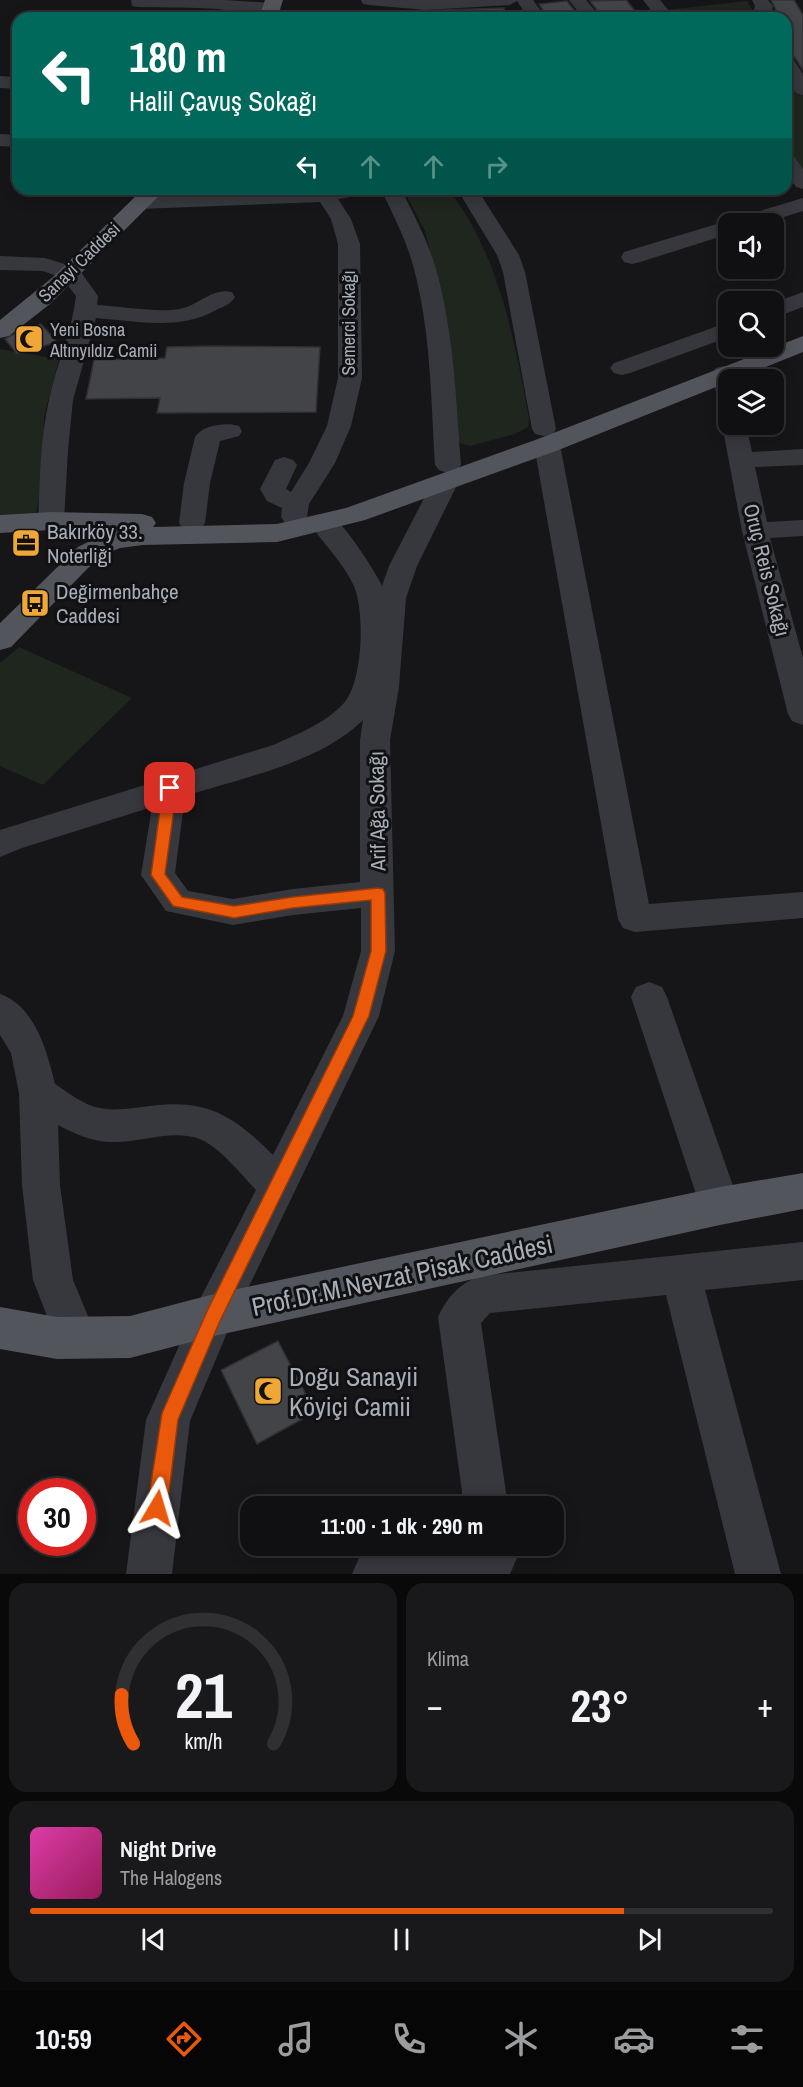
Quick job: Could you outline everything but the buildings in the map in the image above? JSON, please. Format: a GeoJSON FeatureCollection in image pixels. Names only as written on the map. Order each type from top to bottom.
{"type":"FeatureCollection","features":[{"type":"Feature","properties":{"kind":"main road","name":"Sanayi Caddesi"},"geometry":{"type":"LineString","coordinates":[[6,323],[70,273],[147,196]]}},
{"type":"Feature","properties":{"kind":"main road"},"geometry":{"type":"LineString","coordinates":[[784,330],[803,322]]}},
{"type":"Feature","properties":{"kind":"main road"},"geometry":{"type":"LineString","coordinates":[[756,369],[803,343]]}},
{"type":"Feature","properties":{"kind":"main road"},"geometry":{"type":"LineString","coordinates":[[545,437],[719,357]]}},
{"type":"Feature","properties":{"kind":"main road"},"geometry":{"type":"LineString","coordinates":[[0,524],[51,522],[242,524],[304,514],[355,514],[447,473],[545,437],[718,388]]}},
{"type":"Feature","properties":{"kind":"main road"},"geometry":{"type":"LineString","coordinates":[[0,640],[88,552],[121,538],[277,533],[304,514]]}},
{"type":"Feature","properties":{"kind":"main road"},"geometry":{"type":"LineString","coordinates":[[51,522],[65,531],[70,548],[67,571]]}},
{"type":"Feature","properties":{"kind":"main road","name":"Prof.Dr.M.Nevzat Pisak Caddesi"},"geometry":{"type":"LineString","coordinates":[[0,1328],[57,1338],[130,1338],[214,1315],[720,1206],[803,1191]]}},
{"type":"Feature","properties":{"kind":"street"},"geometry":{"type":"LineString","coordinates":[[369,0],[395,11],[425,5],[463,6],[510,0]]}},
{"type":"Feature","properties":{"kind":"street"},"geometry":{"type":"LineString","coordinates":[[577,0],[587,12]]}},
{"type":"Feature","properties":{"kind":"street"},"geometry":{"type":"LineString","coordinates":[[651,0],[661,12]]}},
{"type":"Feature","properties":{"kind":"street"},"geometry":{"type":"LineString","coordinates":[[138,2],[216,4],[271,9]]}},
{"type":"Feature","properties":{"kind":"street"},"geometry":{"type":"LineString","coordinates":[[792,71],[803,89]]}},
{"type":"Feature","properties":{"kind":"street"},"geometry":{"type":"LineString","coordinates":[[792,167],[803,183]]}},
{"type":"Feature","properties":{"kind":"street"},"geometry":{"type":"LineString","coordinates":[[147,196],[243,201],[325,195]]}},
{"type":"Feature","properties":{"kind":"street","name":"Semerci Sokağı"},"geometry":{"type":"LineString","coordinates":[[304,514],[322,463],[339,426],[350,378],[348,244],[341,219],[325,195]]}},
{"type":"Feature","properties":{"kind":"street"},"geometry":{"type":"LineString","coordinates":[[394,195],[409,223],[425,269],[439,345],[447,473]]}},
{"type":"Feature","properties":{"kind":"street"},"geometry":{"type":"LineString","coordinates":[[471,195],[508,255],[514,272],[635,919],[803,905]]}},
{"type":"Feature","properties":{"kind":"street"},"geometry":{"type":"LineString","coordinates":[[774,213],[803,204]]}},
{"type":"Feature","properties":{"kind":"street"},"geometry":{"type":"LineString","coordinates":[[632,257],[718,230]]}},
{"type":"Feature","properties":{"kind":"street"},"geometry":{"type":"LineString","coordinates":[[0,262],[45,265],[70,273],[87,296],[86,310],[61,400],[55,450],[51,522]]}},
{"type":"Feature","properties":{"kind":"street"},"geometry":{"type":"LineString","coordinates":[[86,310],[176,317],[196,312],[224,297]]}},
{"type":"Feature","properties":{"kind":"street"},"geometry":{"type":"LineString","coordinates":[[784,307],[803,299]]}},
{"type":"Feature","properties":{"kind":"street"},"geometry":{"type":"LineString","coordinates":[[622,368],[718,333]]}},
{"type":"Feature","properties":{"kind":"street"},"geometry":{"type":"LineString","coordinates":[[656,357],[680,374]]}},
{"type":"Feature","properties":{"kind":"street"},"geometry":{"type":"LineString","coordinates":[[192,524],[199,475],[208,436],[217,432],[230,431]]}},
{"type":"Feature","properties":{"kind":"street","name":"Oruç Reis Sokağı"},"geometry":{"type":"LineString","coordinates":[[736,435],[755,531],[803,714]]}},
{"type":"Feature","properties":{"kind":"street"},"geometry":{"type":"LineString","coordinates":[[741,460],[803,458]]}},
{"type":"Feature","properties":{"kind":"street"},"geometry":{"type":"LineString","coordinates":[[0,845],[11,839],[284,753],[323,735],[355,710],[369,684],[376,625],[375,606],[367,585],[344,548],[304,514],[276,495],[273,489],[274,484],[284,465]]}},
{"type":"Feature","properties":{"kind":"street","name":"Arif Ağa Sokağı"},"geometry":{"type":"LineString","coordinates":[[148,1574],[168,1420],[214,1315],[361,1016],[378,951],[375,740],[384,687],[392,598],[403,566],[447,473]]}},
{"type":"Feature","properties":{"kind":"street"},"geometry":{"type":"LineString","coordinates":[[755,531],[803,528]]}},
{"type":"Feature","properties":{"kind":"street"},"geometry":{"type":"LineString","coordinates":[[170,788],[158,875],[178,902],[234,912],[293,902],[378,893]]}},
{"type":"Feature","properties":{"kind":"street"},"geometry":{"type":"LineString","coordinates":[[649,997],[720,1206]]}},
{"type":"Feature","properties":{"kind":"street"},"geometry":{"type":"LineString","coordinates":[[0,1010],[15,1027],[29,1051],[38,1093],[41,1185],[53,1280],[76,1338]]}},
{"type":"Feature","properties":{"kind":"street"},"geometry":{"type":"LineString","coordinates":[[38,1093],[76,1118],[110,1126],[182,1120],[211,1126],[233,1143],[278,1186]]}},
{"type":"Feature","properties":{"kind":"street"},"geometry":{"type":"LineString","coordinates":[[485,1496],[459,1317],[480,1295],[803,1261]]}},
{"type":"Feature","properties":{"kind":"street"},"geometry":{"type":"LineString","coordinates":[[681,1275],[758,1574]]}},
{"type":"Feature","properties":{"kind":"street"},"geometry":{"type":"LineString","coordinates":[[375,1574],[494,1559]]}},
{"type":"Feature","properties":{"kind":"shaded area"},"geometry":{"type":"Polygon","coordinates":[[[747,1],[753,12],[668,12],[666,10],[747,1]]]}},
{"type":"Feature","properties":{"kind":"shaded area"},"geometry":{"type":"Polygon","coordinates":[[[792,78],[803,95],[803,173],[792,160],[792,78]]]}},
{"type":"Feature","properties":{"kind":"shaded area"},"geometry":{"type":"Polygon","coordinates":[[[406,195],[452,195],[466,214],[480,241],[502,298],[529,418],[528,427],[515,434],[470,446],[456,442],[445,309],[425,231],[406,195]]]}},
{"type":"Feature","properties":{"kind":"shaded area"},"geometry":{"type":"Polygon","coordinates":[[[0,349],[59,359],[44,417],[43,477],[36,513],[0,515],[0,349]]]}},
{"type":"Feature","properties":{"kind":"shaded area"},"geometry":{"type":"Polygon","coordinates":[[[19,647],[132,698],[43,785],[0,766],[0,663],[19,647]]]}},
{"type":"Feature","properties":{"kind":"place","name":"Yeni Bosna Altınyıldız Camii"},"geometry":{"type":"Point","coordinates":[29,339]}},
{"type":"Feature","properties":{"kind":"place","name":"Bakırköy 33. Noterliği"},"geometry":{"type":"Point","coordinates":[26,543]}},
{"type":"Feature","properties":{"kind":"place","name":"Değirmenbahçe Caddesi"},"geometry":{"type":"Point","coordinates":[35,603]}},
{"type":"Feature","properties":{"kind":"place","name":"Doğu Sanayii Köyiçi Camii"},"geometry":{"type":"Point","coordinates":[268,1391]}},
{"type":"Feature","properties":{"kind":"route"},"geometry":{"type":"LineString","coordinates":[[157,1508],[168,1420],[214,1315],[361,1016],[378,951],[378,893],[293,902],[234,912],[178,902],[158,875],[170,788]]}}]}
